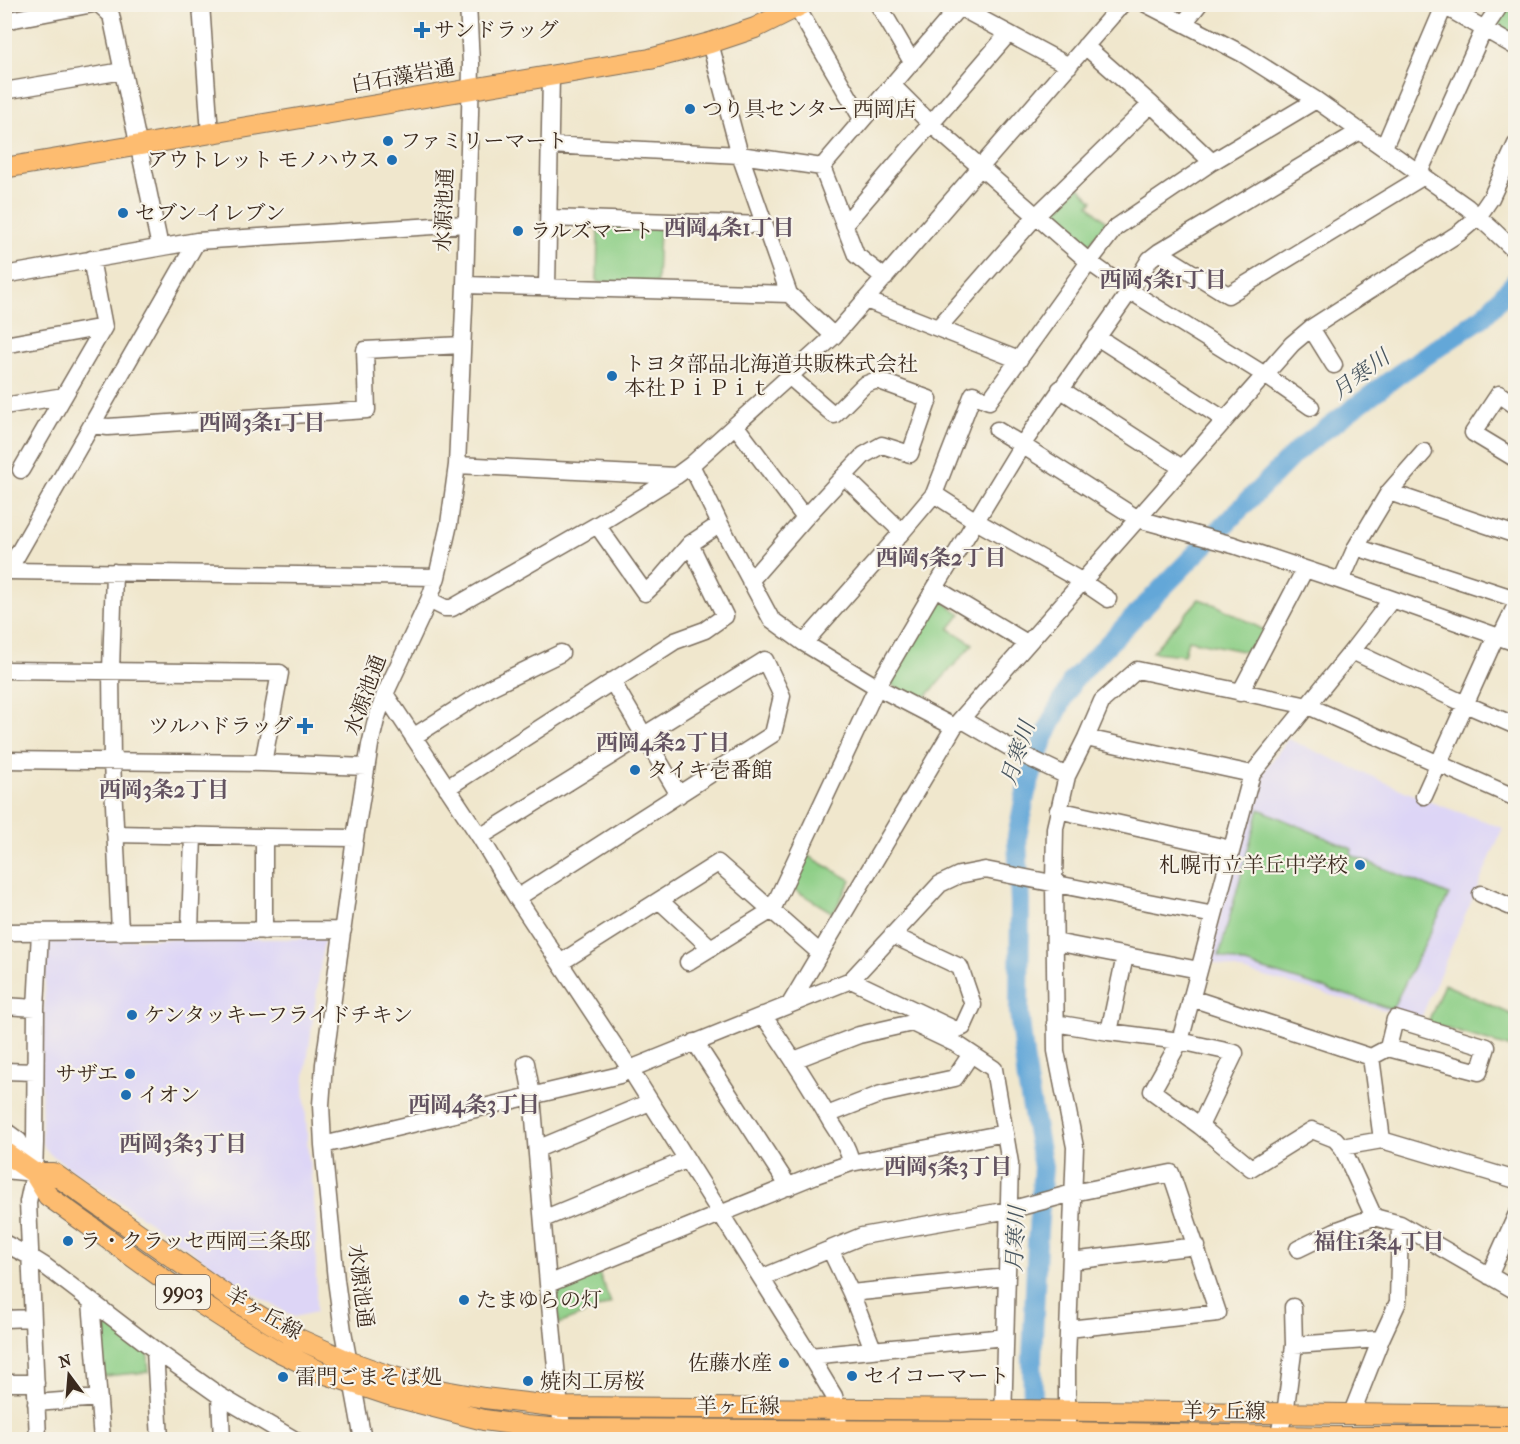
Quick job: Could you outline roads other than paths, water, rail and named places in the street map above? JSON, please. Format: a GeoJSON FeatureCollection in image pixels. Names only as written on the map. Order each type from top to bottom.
{"type":"FeatureCollection","features":[{"type":"Feature","properties":{"kind":"main road","name":"白石藻岩通"},"geometry":{"type":"LineString","coordinates":[[4,168],[650,59],[755,28],[800,6]]}},
{"type":"Feature","properties":{"kind":"main road","name":"羊ヶ丘線"},"geometry":{"type":"LineString","coordinates":[[4,1152],[33,1173],[48,1196],[181,1291],[278,1351],[323,1373],[352,1383],[484,1420],[563,1434],[839,1431],[1277,1438],[1515,1437]]}},
{"type":"Feature","properties":{"kind":"main road","name":"羊ヶ丘線"},"geometry":{"type":"LineString","coordinates":[[33,1173],[53,1173],[230,1298],[292,1336],[384,1374],[439,1389],[494,1400],[561,1407],[1515,1416]]}},
{"type":"Feature","properties":{"kind":"street"},"geometry":{"type":"LineString","coordinates":[[4,21],[93,4]]}},
{"type":"Feature","properties":{"kind":"street"},"geometry":{"type":"LineString","coordinates":[[99,4],[111,15],[159,247]]}},
{"type":"Feature","properties":{"kind":"street"},"geometry":{"type":"LineString","coordinates":[[201,4],[210,134]]}},
{"type":"Feature","properties":{"kind":"street","name":"水源池通"},"geometry":{"type":"LineString","coordinates":[[363,1440],[336,1280],[321,1105],[324,1064],[366,767],[376,720],[385,694],[429,600],[437,577],[449,525],[457,465],[465,285],[471,88],[468,4]]}},
{"type":"Feature","properties":{"kind":"street"},"geometry":{"type":"LineString","coordinates":[[878,4],[912,62]]}},
{"type":"Feature","properties":{"kind":"street"},"geometry":{"type":"LineString","coordinates":[[429,600],[445,608],[452,608],[597,525],[691,465],[834,336],[1122,4]]}},
{"type":"Feature","properties":{"kind":"street"},"geometry":{"type":"LineString","coordinates":[[1146,4],[1243,54],[1316,100],[1478,217],[1514,251]]}},
{"type":"Feature","properties":{"kind":"street"},"geometry":{"type":"LineString","coordinates":[[1184,23],[1199,4]]}},
{"type":"Feature","properties":{"kind":"street"},"geometry":{"type":"LineString","coordinates":[[1159,252],[1228,295],[1421,175],[1484,29],[1501,4]]}},
{"type":"Feature","properties":{"kind":"street"},"geometry":{"type":"LineString","coordinates":[[1384,147],[1444,5],[1515,47]]}},
{"type":"Feature","properties":{"kind":"street"},"geometry":{"type":"LineString","coordinates":[[800,6],[862,119]]}},
{"type":"Feature","properties":{"kind":"street"},"geometry":{"type":"LineString","coordinates":[[822,167],[959,7],[1069,66]]}},
{"type":"Feature","properties":{"kind":"street"},"geometry":{"type":"LineString","coordinates":[[844,225],[1008,34]]}},
{"type":"Feature","properties":{"kind":"street"},"geometry":{"type":"LineString","coordinates":[[710,43],[740,155],[789,294],[834,336]]}},
{"type":"Feature","properties":{"kind":"street"},"geometry":{"type":"LineString","coordinates":[[1086,46],[1212,162]]}},
{"type":"Feature","properties":{"kind":"street"},"geometry":{"type":"LineString","coordinates":[[4,91],[123,71]]}},
{"type":"Feature","properties":{"kind":"street"},"geometry":{"type":"LineString","coordinates":[[547,287],[551,75]]}},
{"type":"Feature","properties":{"kind":"street"},"geometry":{"type":"LineString","coordinates":[[892,85],[931,124],[1089,262],[1130,291],[1265,375],[1311,407]]}},
{"type":"Feature","properties":{"kind":"street"},"geometry":{"type":"LineString","coordinates":[[804,643],[934,494],[973,394],[989,401],[1115,228],[1212,162],[1316,100]]}},
{"type":"Feature","properties":{"kind":"street"},"geometry":{"type":"LineString","coordinates":[[938,328],[1036,216],[1151,104]]}},
{"type":"Feature","properties":{"kind":"street"},"geometry":{"type":"LineString","coordinates":[[688,962],[772,910],[877,687],[1022,445],[1150,260],[1159,252],[1360,131]]}},
{"type":"Feature","properties":{"kind":"street"},"geometry":{"type":"LineString","coordinates":[[790,1004],[958,723],[1292,344],[1311,328],[1459,233],[1478,217],[1491,198],[1515,144]]}},
{"type":"Feature","properties":{"kind":"street"},"geometry":{"type":"LineString","coordinates":[[549,145],[740,155],[822,167]]}},
{"type":"Feature","properties":{"kind":"street"},"geometry":{"type":"LineString","coordinates":[[822,167],[856,255],[885,278]]}},
{"type":"Feature","properties":{"kind":"street"},"geometry":{"type":"LineString","coordinates":[[549,218],[764,225]]}},
{"type":"Feature","properties":{"kind":"street"},"geometry":{"type":"LineString","coordinates":[[4,275],[197,241],[466,224]]}},
{"type":"Feature","properties":{"kind":"street"},"geometry":{"type":"LineString","coordinates":[[197,241],[8,571],[437,577]]}},
{"type":"Feature","properties":{"kind":"street"},"geometry":{"type":"LineString","coordinates":[[21,470],[104,327],[91,259]]}},
{"type":"Feature","properties":{"kind":"street"},"geometry":{"type":"LineString","coordinates":[[465,285],[789,294]]}},
{"type":"Feature","properties":{"kind":"street"},"geometry":{"type":"LineString","coordinates":[[866,300],[1019,360]]}},
{"type":"Feature","properties":{"kind":"street"},"geometry":{"type":"LineString","coordinates":[[4,345],[104,327]]}},
{"type":"Feature","properties":{"kind":"street"},"geometry":{"type":"LineString","coordinates":[[1311,328],[1334,365]]}},
{"type":"Feature","properties":{"kind":"street"},"geometry":{"type":"LineString","coordinates":[[1097,337],[1225,420]]}},
{"type":"Feature","properties":{"kind":"street"},"geometry":{"type":"LineString","coordinates":[[92,425],[108,427],[367,410],[365,350],[462,345]]}},
{"type":"Feature","properties":{"kind":"street"},"geometry":{"type":"LineString","coordinates":[[750,580],[864,454],[882,445],[910,454],[930,399],[878,380],[864,385],[834,415],[789,376]]}},
{"type":"Feature","properties":{"kind":"street"},"geometry":{"type":"LineString","coordinates":[[1060,389],[1182,468]]}},
{"type":"Feature","properties":{"kind":"street"},"geometry":{"type":"LineString","coordinates":[[1515,406],[1499,394],[1473,434],[1515,459]]}},
{"type":"Feature","properties":{"kind":"street"},"geometry":{"type":"LineString","coordinates":[[4,406],[64,396]]}},
{"type":"Feature","properties":{"kind":"street"},"geometry":{"type":"LineString","coordinates":[[735,425],[805,518]]}},
{"type":"Feature","properties":{"kind":"street"},"geometry":{"type":"LineString","coordinates":[[997,430],[1138,519],[1233,545],[1504,639]]}},
{"type":"Feature","properties":{"kind":"street"},"geometry":{"type":"LineString","coordinates":[[1341,581],[1356,548],[1389,492],[1424,452]]}},
{"type":"Feature","properties":{"kind":"street"},"geometry":{"type":"LineString","coordinates":[[457,465],[676,476]]}},
{"type":"Feature","properties":{"kind":"street"},"geometry":{"type":"LineString","coordinates":[[691,465],[771,620],[804,643],[877,687],[1061,773]]}},
{"type":"Feature","properties":{"kind":"street"},"geometry":{"type":"LineString","coordinates":[[844,476],[902,532]]}},
{"type":"Feature","properties":{"kind":"street"},"geometry":{"type":"LineString","coordinates":[[1389,492],[1515,535]]}},
{"type":"Feature","properties":{"kind":"street"},"geometry":{"type":"LineString","coordinates":[[934,494],[1108,599]]}},
{"type":"Feature","properties":{"kind":"street"},"geometry":{"type":"LineString","coordinates":[[597,525],[645,593],[690,544],[720,524]]}},
{"type":"Feature","properties":{"kind":"street"},"geometry":{"type":"LineString","coordinates":[[447,788],[675,641],[705,630],[725,616],[690,544]]}},
{"type":"Feature","properties":{"kind":"street"},"geometry":{"type":"LineString","coordinates":[[1356,548],[1515,599]]}},
{"type":"Feature","properties":{"kind":"street"},"geometry":{"type":"LineString","coordinates":[[1240,693],[1305,569]]}},
{"type":"Feature","properties":{"kind":"street"},"geometry":{"type":"LineString","coordinates":[[114,572],[111,671],[112,762],[120,932]]}},
{"type":"Feature","properties":{"kind":"street"},"geometry":{"type":"LineString","coordinates":[[935,588],[1027,643]]}},
{"type":"Feature","properties":{"kind":"street"},"geometry":{"type":"LineString","coordinates":[[1374,1217],[1342,1147],[1335,1139],[1312,1130],[1251,1168],[1200,1126],[1152,1091],[1180,1041],[1252,774],[1392,599]]}},
{"type":"Feature","properties":{"kind":"street"},"geometry":{"type":"LineString","coordinates":[[1424,796],[1465,704],[1504,639],[1515,605]]}},
{"type":"Feature","properties":{"kind":"street"},"geometry":{"type":"LineString","coordinates":[[1352,651],[1515,726]]}},
{"type":"Feature","properties":{"kind":"street"},"geometry":{"type":"LineString","coordinates":[[413,737],[493,686],[561,653]]}},
{"type":"Feature","properties":{"kind":"street"},"geometry":{"type":"LineString","coordinates":[[480,837],[765,660],[782,696],[773,734],[517,897]]}},
{"type":"Feature","properties":{"kind":"street"},"geometry":{"type":"LineString","coordinates":[[4,670],[280,673],[263,763]]}},
{"type":"Feature","properties":{"kind":"street"},"geometry":{"type":"LineString","coordinates":[[1064,1435],[1062,1411],[1071,1261],[1066,1195],[1075,1147],[1056,1051],[1054,942],[1049,882],[1061,773],[1086,738],[1102,701],[1137,670],[1308,706],[1515,798]]}},
{"type":"Feature","properties":{"kind":"street"},"geometry":{"type":"LineString","coordinates":[[612,681],[679,795]]}},
{"type":"Feature","properties":{"kind":"street"},"geometry":{"type":"LineString","coordinates":[[385,694],[630,1069],[810,1356],[834,1396],[838,1410],[839,1431]]}},
{"type":"Feature","properties":{"kind":"street"},"geometry":{"type":"LineString","coordinates":[[1086,738],[1252,774]]}},
{"type":"Feature","properties":{"kind":"street"},"geometry":{"type":"LineString","coordinates":[[4,760],[263,763],[366,767]]}},
{"type":"Feature","properties":{"kind":"street"},"geometry":{"type":"LineString","coordinates":[[1058,810],[1231,849]]}},
{"type":"Feature","properties":{"kind":"street"},"geometry":{"type":"LineString","coordinates":[[115,834],[356,838]]}},
{"type":"Feature","properties":{"kind":"street"},"geometry":{"type":"LineString","coordinates":[[190,931],[193,835]]}},
{"type":"Feature","properties":{"kind":"street"},"geometry":{"type":"LineString","coordinates":[[264,837],[264,931]]}},
{"type":"Feature","properties":{"kind":"street"},"geometry":{"type":"LineString","coordinates":[[561,963],[718,863],[820,953]]}},
{"type":"Feature","properties":{"kind":"street"},"geometry":{"type":"LineString","coordinates":[[323,1145],[620,1075],[695,1042],[851,980],[940,885],[959,875],[985,870],[1214,915]]}},
{"type":"Feature","properties":{"kind":"street"},"geometry":{"type":"LineString","coordinates":[[1481,894],[1515,909]]}},
{"type":"Feature","properties":{"kind":"street"},"geometry":{"type":"LineString","coordinates":[[660,901],[711,948]]}},
{"type":"Feature","properties":{"kind":"street"},"geometry":{"type":"LineString","coordinates":[[4,932],[343,930]]}},
{"type":"Feature","properties":{"kind":"street"},"geometry":{"type":"LineString","coordinates":[[38,1440],[28,1202],[35,1143],[39,932]]}},
{"type":"Feature","properties":{"kind":"street"},"geometry":{"type":"LineString","coordinates":[[851,980],[956,1030],[963,1027],[973,1005],[960,967],[892,935]]}},
{"type":"Feature","properties":{"kind":"street"},"geometry":{"type":"LineString","coordinates":[[1054,942],[1199,970]]}},
{"type":"Feature","properties":{"kind":"street"},"geometry":{"type":"LineString","coordinates":[[1109,1032],[1125,956]]}},
{"type":"Feature","properties":{"kind":"street"},"geometry":{"type":"LineString","coordinates":[[1191,998],[1371,1057],[1388,1048],[1479,1072],[1487,1047],[1395,1019],[1388,1048]]}},
{"type":"Feature","properties":{"kind":"street"},"geometry":{"type":"LineString","coordinates":[[4,1006],[36,1008]]}},
{"type":"Feature","properties":{"kind":"street"},"geometry":{"type":"LineString","coordinates":[[763,1015],[794,1060],[827,1115],[850,1154],[851,1163]]}},
{"type":"Feature","properties":{"kind":"street"},"geometry":{"type":"LineString","coordinates":[[794,1060],[859,1035],[912,1023],[958,1045],[994,1069],[1010,1163],[1013,1210],[1006,1277],[1005,1337],[1009,1410],[1006,1434]]}},
{"type":"Feature","properties":{"kind":"street"},"geometry":{"type":"LineString","coordinates":[[1055,1023],[1180,1041],[1235,1053],[1200,1126]]}},
{"type":"Feature","properties":{"kind":"street"},"geometry":{"type":"LineString","coordinates":[[695,1042],[789,1186]]}},
{"type":"Feature","properties":{"kind":"street"},"geometry":{"type":"LineString","coordinates":[[827,1115],[881,1094],[954,1078],[971,1054]]}},
{"type":"Feature","properties":{"kind":"street"},"geometry":{"type":"LineString","coordinates":[[1371,1057],[1382,1140]]}},
{"type":"Feature","properties":{"kind":"street"},"geometry":{"type":"LineString","coordinates":[[526,1063],[532,1095],[563,1434]]}},
{"type":"Feature","properties":{"kind":"street"},"geometry":{"type":"LineString","coordinates":[[4,1071],[35,1072]]}},
{"type":"Feature","properties":{"kind":"street"},"geometry":{"type":"LineString","coordinates":[[537,1149],[650,1102]]}},
{"type":"Feature","properties":{"kind":"street"},"geometry":{"type":"LineString","coordinates":[[4,1131],[19,1141],[33,1173]]}},
{"type":"Feature","properties":{"kind":"street"},"geometry":{"type":"LineString","coordinates":[[548,1284],[816,1175],[851,1163],[1005,1133]]}},
{"type":"Feature","properties":{"kind":"street"},"geometry":{"type":"LineString","coordinates":[[1342,1147],[1382,1140],[1515,1180]]}},
{"type":"Feature","properties":{"kind":"street"},"geometry":{"type":"LineString","coordinates":[[543,1219],[686,1161]]}},
{"type":"Feature","properties":{"kind":"street"},"geometry":{"type":"LineString","coordinates":[[4,1170],[33,1173]]}},
{"type":"Feature","properties":{"kind":"street"},"geometry":{"type":"LineString","coordinates":[[761,1278],[862,1236],[1013,1210],[1066,1195],[1171,1173],[1218,1313],[1068,1329]]}},
{"type":"Feature","properties":{"kind":"street"},"geometry":{"type":"LineString","coordinates":[[1489,1276],[1515,1216]]}},
{"type":"Feature","properties":{"kind":"street"},"geometry":{"type":"LineString","coordinates":[[1298,1249],[1335,1231],[1374,1217],[1400,1224],[1515,1291]]}},
{"type":"Feature","properties":{"kind":"street"},"geometry":{"type":"LineString","coordinates":[[1351,1414],[1398,1302],[1400,1224]]}},
{"type":"Feature","properties":{"kind":"street"},"geometry":{"type":"LineString","coordinates":[[4,1243],[45,1266],[155,1350],[220,1396],[286,1437]]}},
{"type":"Feature","properties":{"kind":"street"},"geometry":{"type":"LineString","coordinates":[[1071,1261],[1197,1246]]}},
{"type":"Feature","properties":{"kind":"street"},"geometry":{"type":"LineString","coordinates":[[830,1248],[873,1349]]}},
{"type":"Feature","properties":{"kind":"street"},"geometry":{"type":"LineString","coordinates":[[4,1256],[30,1256]]}},
{"type":"Feature","properties":{"kind":"street"},"geometry":{"type":"LineString","coordinates":[[851,1293],[1006,1277]]}},
{"type":"Feature","properties":{"kind":"street"},"geometry":{"type":"LineString","coordinates":[[92,1301],[102,1440]]}},
{"type":"Feature","properties":{"kind":"street"},"geometry":{"type":"LineString","coordinates":[[1277,1438],[1285,1414],[1294,1345],[1293,1307]]}},
{"type":"Feature","properties":{"kind":"street"},"geometry":{"type":"LineString","coordinates":[[4,1319],[32,1318]]}},
{"type":"Feature","properties":{"kind":"street"},"geometry":{"type":"LineString","coordinates":[[810,1356],[1005,1337]]}},
{"type":"Feature","properties":{"kind":"street"},"geometry":{"type":"LineString","coordinates":[[1294,1345],[1382,1339]]}},
{"type":"Feature","properties":{"kind":"street"},"geometry":{"type":"LineString","coordinates":[[155,1350],[160,1440]]}},
{"type":"Feature","properties":{"kind":"street"},"geometry":{"type":"LineString","coordinates":[[4,1383],[36,1383]]}},
{"type":"Feature","properties":{"kind":"street"},"geometry":{"type":"LineString","coordinates":[[220,1396],[222,1440]]}},
{"type":"Feature","properties":{"kind":"street"},"geometry":{"type":"LineString","coordinates":[[36,1403],[99,1398]]}},
{"type":"Feature","properties":{"kind":"waterway","name":"月寒川"},"geometry":{"type":"LineString","coordinates":[[1034,1440],[1032,1359],[1043,1167],[1027,1081],[1019,1012],[1020,903],[1017,837],[1026,792],[1044,738],[1072,681],[1298,450],[1399,374],[1483,317],[1516,281]]}},
{"type":"Feature","properties":{"kind":"place","name":"サンドラッグ"},"geometry":{"type":"Point","coordinates":[422,30]}},
{"type":"Feature","properties":{"kind":"place","name":"つり具センター 西岡店"},"geometry":{"type":"Point","coordinates":[690,109]}},
{"type":"Feature","properties":{"kind":"place","name":"ファミリーマート"},"geometry":{"type":"Point","coordinates":[388,141]}},
{"type":"Feature","properties":{"kind":"place","name":"アウトレット モノハウス"},"geometry":{"type":"Point","coordinates":[392,160]}},
{"type":"Feature","properties":{"kind":"place","name":"セブン-イレブン"},"geometry":{"type":"Point","coordinates":[123,213]}},
{"type":"Feature","properties":{"kind":"place","name":"ラルズマート"},"geometry":{"type":"Point","coordinates":[518,231]}},
{"type":"Feature","properties":{"kind":"place","name":"トヨタ部品北海道共販株式会社 本社ＰｉＰｉｔ"},"geometry":{"type":"Point","coordinates":[612,376]}},
{"type":"Feature","properties":{"kind":"place","name":"ツルハドラッグ"},"geometry":{"type":"Point","coordinates":[305,726]}},
{"type":"Feature","properties":{"kind":"place","name":"タイキ壱番館"},"geometry":{"type":"Point","coordinates":[635,770]}},
{"type":"Feature","properties":{"kind":"place","name":"札幌市立羊丘中学校"},"geometry":{"type":"Point","coordinates":[1360,865]}},
{"type":"Feature","properties":{"kind":"place","name":"ケンタッキーフライドチキン"},"geometry":{"type":"Point","coordinates":[132,1015]}},
{"type":"Feature","properties":{"kind":"place","name":"サザエ"},"geometry":{"type":"Point","coordinates":[130,1074]}},
{"type":"Feature","properties":{"kind":"place","name":"イオン"},"geometry":{"type":"Point","coordinates":[126,1095]}},
{"type":"Feature","properties":{"kind":"place","name":"ラ・クラッセ西岡三条邸"},"geometry":{"type":"Point","coordinates":[68,1241]}},
{"type":"Feature","properties":{"kind":"place","name":"たまゆらの灯"},"geometry":{"type":"Point","coordinates":[464,1300]}},
{"type":"Feature","properties":{"kind":"place","name":"佐藤水産"},"geometry":{"type":"Point","coordinates":[784,1363]}},
{"type":"Feature","properties":{"kind":"place","name":"セイコーマート"},"geometry":{"type":"Point","coordinates":[852,1376]}},
{"type":"Feature","properties":{"kind":"place","name":"雷門ごまそば処"},"geometry":{"type":"Point","coordinates":[283,1377]}},
{"type":"Feature","properties":{"kind":"place","name":"焼肉工房桜"},"geometry":{"type":"Point","coordinates":[528,1381]}},
{"type":"Feature","properties":{"kind":"district","name":"西岡4条1丁目"},"geometry":{"type":"Point","coordinates":[729,227]}},
{"type":"Feature","properties":{"kind":"district","name":"西岡5条1丁目"},"geometry":{"type":"Point","coordinates":[1163,279]}},
{"type":"Feature","properties":{"kind":"district","name":"西岡3条1丁目"},"geometry":{"type":"Point","coordinates":[262,422]}},
{"type":"Feature","properties":{"kind":"district","name":"西岡5条2丁目"},"geometry":{"type":"Point","coordinates":[941,557]}},
{"type":"Feature","properties":{"kind":"district","name":"西岡4条2丁目"},"geometry":{"type":"Point","coordinates":[663,742]}},
{"type":"Feature","properties":{"kind":"district","name":"西岡3条2丁目"},"geometry":{"type":"Point","coordinates":[164,789]}},
{"type":"Feature","properties":{"kind":"district","name":"西岡4条3丁目"},"geometry":{"type":"Point","coordinates":[474,1104]}},
{"type":"Feature","properties":{"kind":"district","name":"西岡3条3丁目"},"geometry":{"type":"Point","coordinates":[183,1143]}},
{"type":"Feature","properties":{"kind":"district","name":"西岡5条3丁目"},"geometry":{"type":"Point","coordinates":[948,1166]}},
{"type":"Feature","properties":{"kind":"district","name":"福住1条4丁目"},"geometry":{"type":"Point","coordinates":[1379,1241]}}]}
